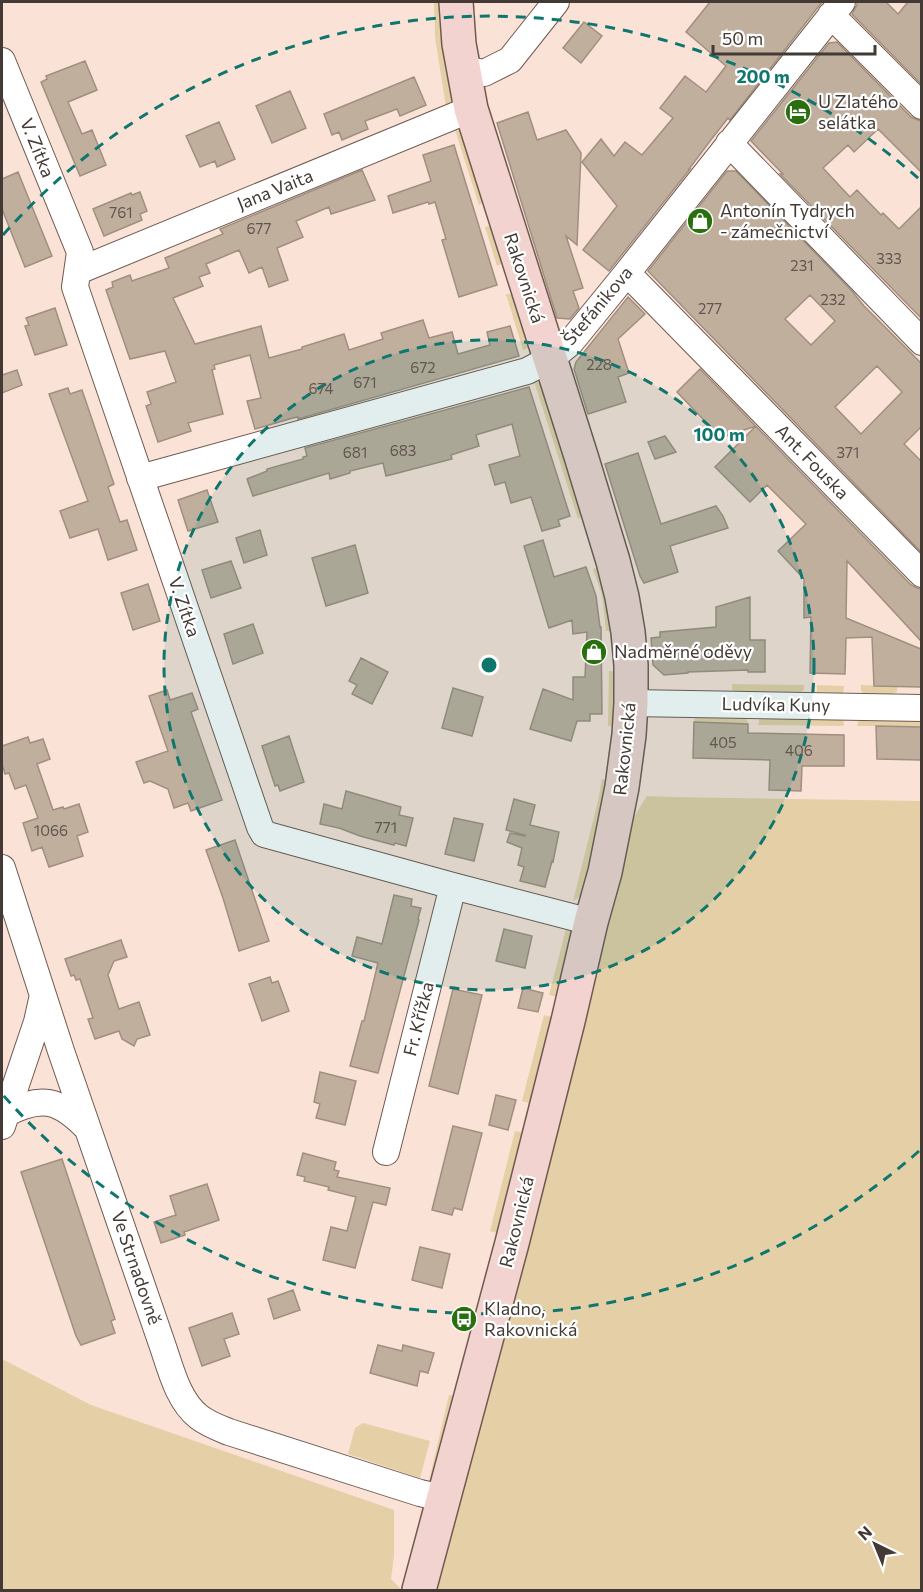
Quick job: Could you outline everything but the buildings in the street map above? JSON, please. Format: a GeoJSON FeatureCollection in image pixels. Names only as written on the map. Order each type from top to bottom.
{"type":"FeatureCollection","features":[{"type":"Feature","properties":{"kind":"main road","name":"Rakovnická"},"geometry":{"type":"LineString","coordinates":[[419,1590],[512,1243],[605,872],[626,761],[631,703],[629,640],[617,579],[594,496],[471,109],[459,44],[456,2]]}},
{"type":"Feature","properties":{"kind":"street"},"geometry":{"type":"LineString","coordinates":[[463,69],[484,74],[510,60],[556,2]]}},
{"type":"Feature","properties":{"kind":"street"},"geometry":{"type":"LineString","coordinates":[[837,8],[921,106]]}},
{"type":"Feature","properties":{"kind":"street","name":"Štefánikova"},"geometry":{"type":"LineString","coordinates":[[140,478],[527,371],[550,359],[570,343],[837,8]]}},
{"type":"Feature","properties":{"kind":"street","name":"V. Zítka"},"geometry":{"type":"LineString","coordinates":[[2,61],[80,252],[75,287],[264,834],[591,922]]}},
{"type":"Feature","properties":{"kind":"street","name":"Jana Vaita"},"geometry":{"type":"LineString","coordinates":[[78,271],[471,109]]}},
{"type":"Feature","properties":{"kind":"street"},"geometry":{"type":"LineString","coordinates":[[729,143],[921,342]]}},
{"type":"Feature","properties":{"kind":"street","name":"Ant. Fouska"},"geometry":{"type":"LineString","coordinates":[[627,273],[921,574]]}},
{"type":"Feature","properties":{"kind":"street","name":"Ludvíka Kuny"},"geometry":{"type":"LineString","coordinates":[[631,703],[921,708]]}},
{"type":"Feature","properties":{"kind":"street","name":"Ve Strnadovně"},"geometry":{"type":"LineString","coordinates":[[2,868],[88,1129],[174,1376],[190,1409],[208,1423],[229,1432],[420,1493],[443,1498]]}},
{"type":"Feature","properties":{"kind":"street","name":"Fr. Křížka"},"geometry":{"type":"LineString","coordinates":[[386,1152],[453,886]]}},
{"type":"Feature","properties":{"kind":"street"},"geometry":{"type":"LineString","coordinates":[[3,1120],[37,1022],[43,995]]}},
{"type":"Feature","properties":{"kind":"street"},"geometry":{"type":"LineString","coordinates":[[3,1120],[19,1107],[34,1102],[48,1102],[62,1107],[88,1129]]}},
{"type":"Feature","properties":{"kind":"shaded area"},"geometry":{"type":"Polygon","coordinates":[[[434,2],[443,2],[454,106],[446,107],[435,37],[434,2]]]}},
{"type":"Feature","properties":{"kind":"shaded area"},"geometry":{"type":"Polygon","coordinates":[[[455,130],[464,131],[485,201],[479,205],[455,130]]]}},
{"type":"Feature","properties":{"kind":"shaded area"},"geometry":{"type":"Polygon","coordinates":[[[493,225],[505,262],[497,266],[485,227],[493,225]]]}},
{"type":"Feature","properties":{"kind":"shaded area"},"geometry":{"type":"Polygon","coordinates":[[[506,294],[515,295],[531,347],[523,350],[506,294]]]}},
{"type":"Feature","properties":{"kind":"shaded area"},"geometry":{"type":"Polygon","coordinates":[[[534,381],[544,385],[583,515],[578,519],[534,381]]]}},
{"type":"Feature","properties":{"kind":"shaded area"},"geometry":{"type":"Polygon","coordinates":[[[602,566],[616,631],[606,631],[602,595],[593,569],[602,566]]]}},
{"type":"Feature","properties":{"kind":"shaded area"},"geometry":{"type":"Polygon","coordinates":[[[609,671],[618,672],[616,725],[608,726],[609,671]]]}},
{"type":"Feature","properties":{"kind":"shaded area"},"geometry":{"type":"Polygon","coordinates":[[[732,684],[804,685],[804,690],[801,692],[735,691],[732,690],[732,684]]]}},
{"type":"Feature","properties":{"kind":"shaded area"},"geometry":{"type":"Polygon","coordinates":[[[817,685],[844,686],[843,693],[817,692],[817,685]]]}},
{"type":"Feature","properties":{"kind":"shaded area"},"geometry":{"type":"Polygon","coordinates":[[[861,685],[897,686],[897,691],[894,694],[863,693],[861,685]]]}},
{"type":"Feature","properties":{"kind":"shaded area"},"geometry":{"type":"Polygon","coordinates":[[[695,716],[746,717],[748,724],[694,722],[695,716]]]}},
{"type":"Feature","properties":{"kind":"shaded area"},"geometry":{"type":"Polygon","coordinates":[[[760,717],[843,718],[844,726],[758,725],[760,717]]]}},
{"type":"Feature","properties":{"kind":"shaded area"},"geometry":{"type":"Polygon","coordinates":[[[859,719],[919,719],[921,728],[857,726],[859,719]]]}},
{"type":"Feature","properties":{"kind":"shaded area"},"geometry":{"type":"Polygon","coordinates":[[[602,779],[611,782],[586,889],[573,901],[598,801],[602,779]]]}},
{"type":"Feature","properties":{"kind":"shaded area"},"geometry":{"type":"Polygon","coordinates":[[[647,796],[921,801],[921,1590],[435,1590],[621,876],[634,817],[647,796]]]}},
{"type":"Feature","properties":{"kind":"shaded area"},"geometry":{"type":"Polygon","coordinates":[[[566,929],[578,932],[562,998],[549,995],[566,929]]]}},
{"type":"Feature","properties":{"kind":"shaded area"},"geometry":{"type":"Polygon","coordinates":[[[544,1015],[557,1018],[536,1105],[522,1101],[544,1015]]]}},
{"type":"Feature","properties":{"kind":"shaded area"},"geometry":{"type":"Polygon","coordinates":[[[515,1131],[528,1134],[504,1235],[490,1231],[515,1131]]]}},
{"type":"Feature","properties":{"kind":"shaded area"},"geometry":{"type":"Polygon","coordinates":[[[2,1359],[91,1405],[394,1510],[394,1556],[391,1579],[402,1590],[2,1590],[2,1359]]]}},
{"type":"Feature","properties":{"kind":"shaded area"},"geometry":{"type":"Polygon","coordinates":[[[449,1395],[463,1398],[434,1479],[429,1481],[449,1395]]]}},
{"type":"Feature","properties":{"kind":"shaded area"},"geometry":{"type":"Polygon","coordinates":[[[363,1423],[430,1441],[420,1478],[348,1454],[355,1428],[363,1423]]]}},
{"type":"Feature","properties":{"kind":"place","name":"U Zlatého selátka"},"geometry":{"type":"Point","coordinates":[798,112]}},
{"type":"Feature","properties":{"kind":"place","name":"Antonín Tydrych - zámečnictví"},"geometry":{"type":"Point","coordinates":[700,221]}},
{"type":"Feature","properties":{"kind":"place","name":"Nadměrné oděvy"},"geometry":{"type":"Point","coordinates":[594,652]}},
{"type":"Feature","properties":{"kind":"place","name":"Kladno, Rakovnická"},"geometry":{"type":"Point","coordinates":[464,1319]}}]}
